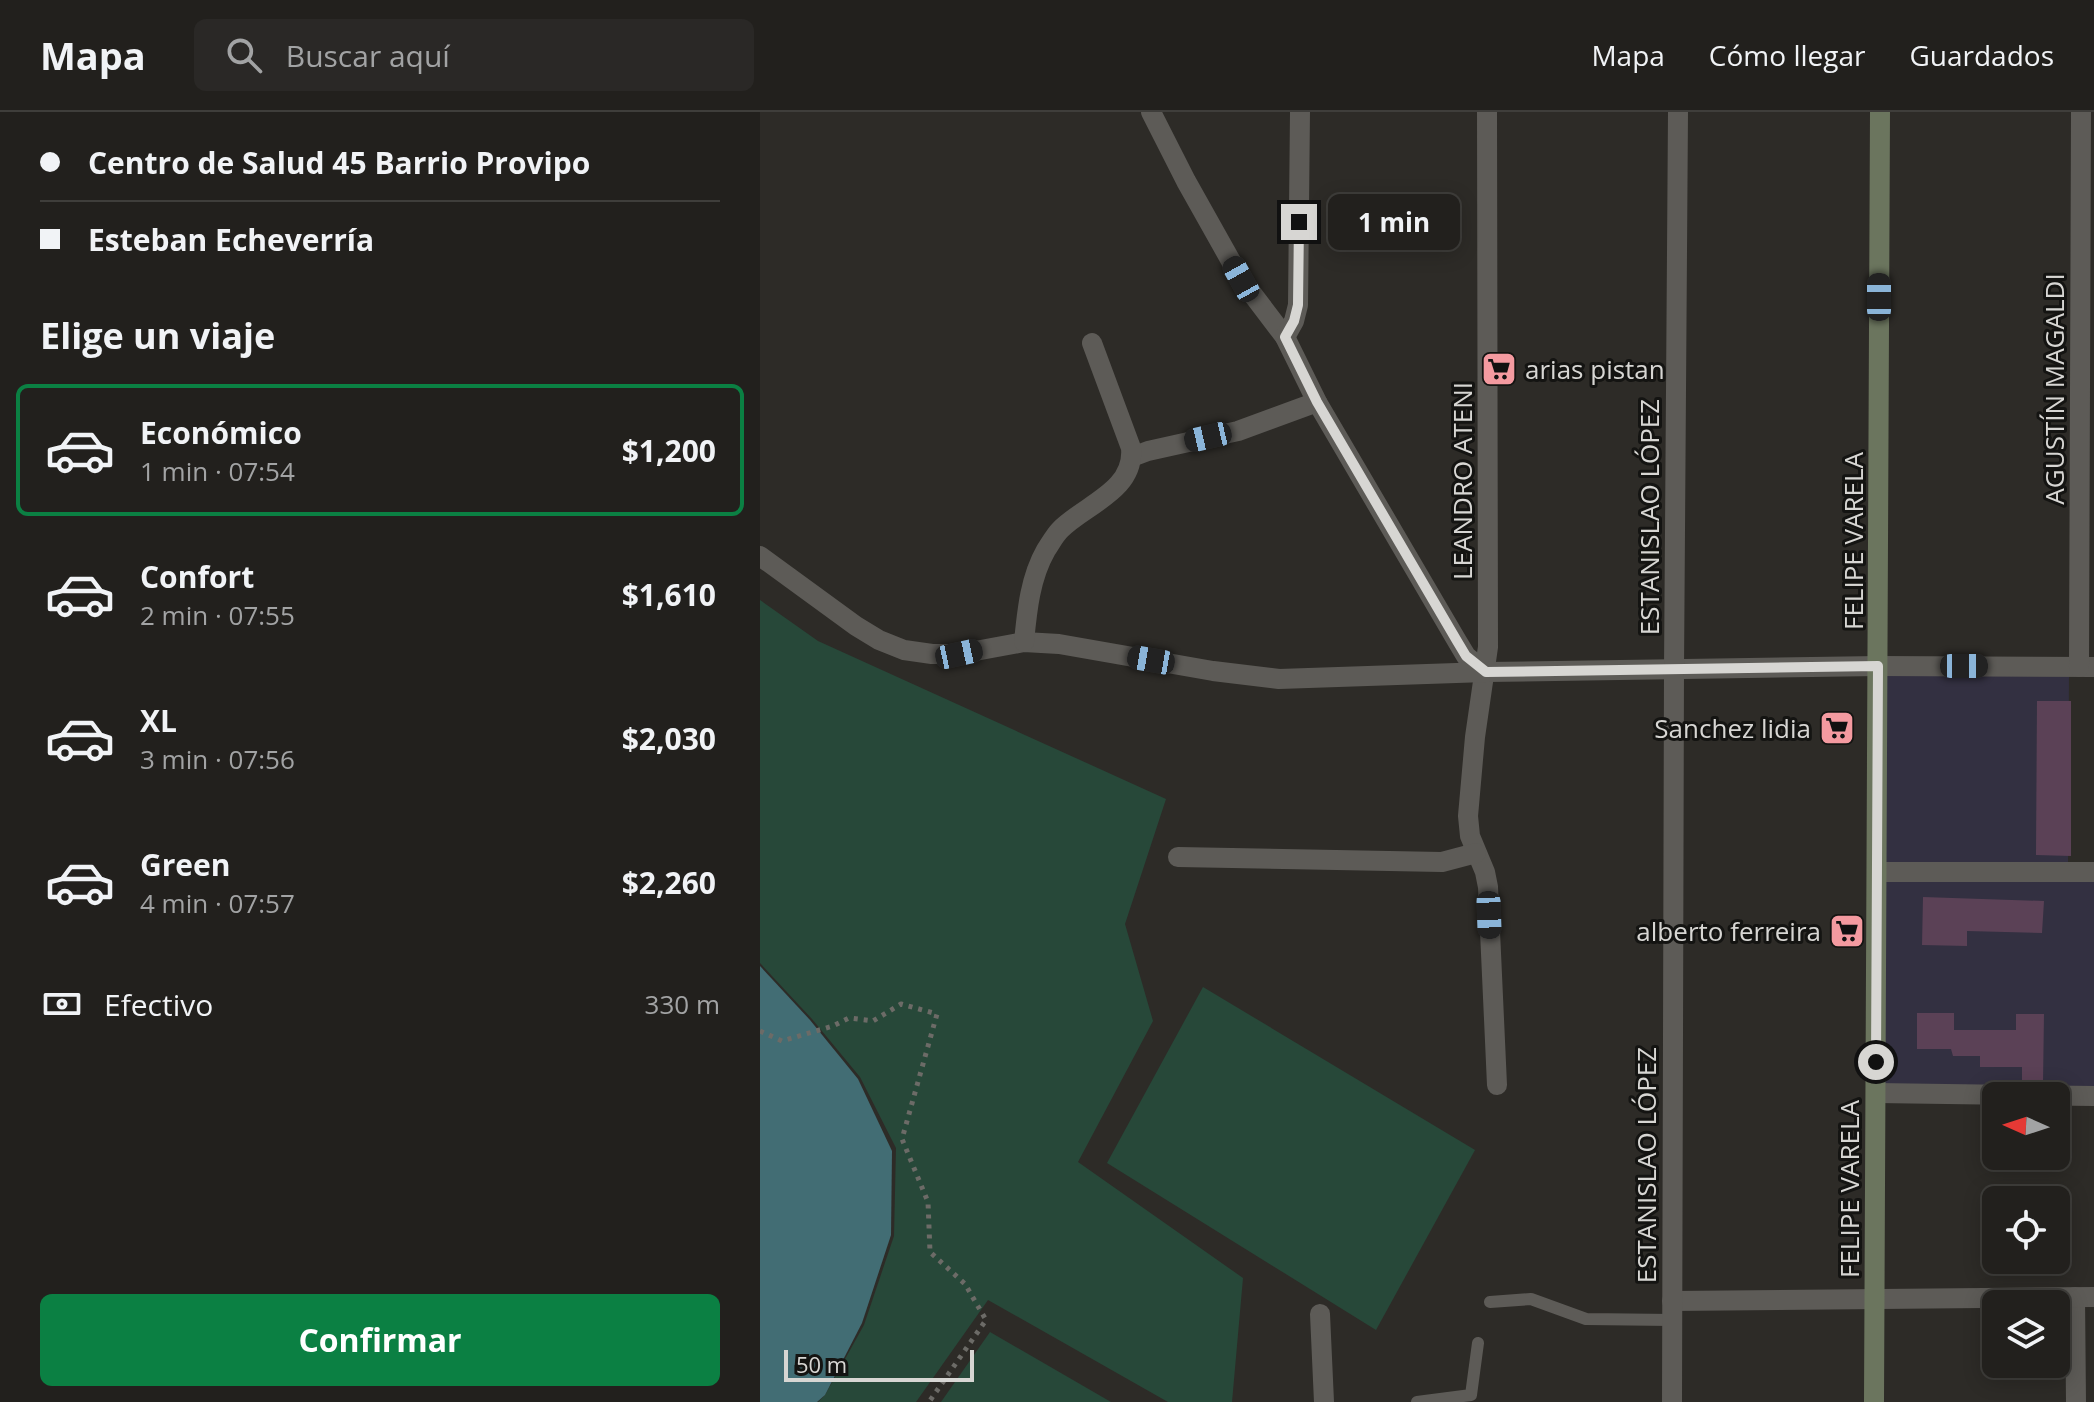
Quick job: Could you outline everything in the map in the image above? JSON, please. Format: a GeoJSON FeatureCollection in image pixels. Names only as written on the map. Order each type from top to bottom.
{"type":"FeatureCollection","features":[{"type":"Feature","properties":{"kind":"street"},"geometry":{"type":"LineString","coordinates":[[1151,112],[1241,279],[1285,337],[1317,402],[1457,641],[1466,656],[1486,672]]}},
{"type":"Feature","properties":{"kind":"street"},"geometry":{"type":"LineString","coordinates":[[1285,337],[1298,305],[1300,112]]}},
{"type":"Feature","properties":{"kind":"street","name":"LEANDRO ATENI"},"geometry":{"type":"LineString","coordinates":[[1487,112],[1488,647],[1468,816],[1470,836],[1488,887],[1497,1085]]}},
{"type":"Feature","properties":{"kind":"street","name":"ESTANISLAO LÓPEZ"},"geometry":{"type":"LineString","coordinates":[[1672,1402],[1678,112]]}},
{"type":"Feature","properties":{"kind":"street","name":"FELIPE VARELA"},"geometry":{"type":"LineString","coordinates":[[1874,1402],[1880,112]]}},
{"type":"Feature","properties":{"kind":"street","name":"AGUSTÍN MAGALDI"},"geometry":{"type":"LineString","coordinates":[[2081,112],[2087,667]]}},
{"type":"Feature","properties":{"kind":"street"},"geometry":{"type":"LineString","coordinates":[[1024,642],[1029,600],[1045,552],[1061,529],[1121,482],[1132,457],[1092,343]]}},
{"type":"Feature","properties":{"kind":"street"},"geometry":{"type":"LineString","coordinates":[[1132,457],[1238,431],[1317,402]]}},
{"type":"Feature","properties":{"kind":"street"},"geometry":{"type":"LineString","coordinates":[[760,556],[879,640],[904,650],[932,654],[959,654],[1024,642],[1059,644],[1213,671],[1279,679],[1486,672],[1878,666],[2087,667]]}},
{"type":"Feature","properties":{"kind":"street"},"geometry":{"type":"LineString","coordinates":[[1178,857],[1442,862],[1476,853]]}},
{"type":"Feature","properties":{"kind":"street"},"geometry":{"type":"LineString","coordinates":[[1877,872],[2094,872]]}},
{"type":"Feature","properties":{"kind":"street"},"geometry":{"type":"LineString","coordinates":[[1876,1093],[2094,1096]]}},
{"type":"Feature","properties":{"kind":"street"},"geometry":{"type":"LineString","coordinates":[[1672,1311],[1875,1299],[2085,1297],[2076,1402]]}},
{"type":"Feature","properties":{"kind":"street"},"geometry":{"type":"LineString","coordinates":[[1320,1314],[1324,1402]]}},
{"type":"Feature","properties":{"kind":"lane"},"geometry":{"type":"LineString","coordinates":[[1490,1302],[1531,1299],[1586,1319],[1672,1311]]}},
{"type":"Feature","properties":{"kind":"lane"},"geometry":{"type":"LineString","coordinates":[[1417,1402],[1471,1395],[1478,1343]]}},
{"type":"Feature","properties":{"kind":"path"},"geometry":{"type":"LineString","coordinates":[[760,1031],[782,1041],[849,1018],[873,1021],[901,1004],[937,1014],[902,1139],[928,1202],[930,1252],[965,1284],[986,1320],[929,1402]]}},
{"type":"Feature","properties":{"kind":"shaded area"},"geometry":{"type":"Polygon","coordinates":[[[1883,671],[2069,673],[2068,866],[1882,866],[1883,671]]]}},
{"type":"Feature","properties":{"kind":"shaded area"},"geometry":{"type":"Polygon","coordinates":[[[1881,874],[2094,875],[2094,1093],[2070,1093],[2070,1082],[1982,1082],[1982,1091],[1879,1090],[1881,874]]]}},
{"type":"Feature","properties":{"kind":"green space"},"geometry":{"type":"Polygon","coordinates":[[[760,600],[818,641],[1166,799],[1125,924],[1153,1021],[1078,1162],[1243,1278],[1232,1402],[1168,1402],[988,1300],[916,1402],[818,1402],[825,1395],[864,1325],[894,1236],[896,1148],[860,1077],[760,963],[760,600]]]}},
{"type":"Feature","properties":{"kind":"green space"},"geometry":{"type":"Polygon","coordinates":[[[1203,987],[1475,1150],[1376,1330],[1107,1163],[1203,987]]]}},
{"type":"Feature","properties":{"kind":"green space"},"geometry":{"type":"Polygon","coordinates":[[[990,1332],[1111,1402],[941,1402],[990,1332]]]}},
{"type":"Feature","properties":{"kind":"water"},"geometry":{"type":"Polygon","coordinates":[[[760,966],[858,1079],[892,1151],[891,1235],[862,1323],[825,1395],[817,1402],[760,1402],[760,966]]]}},
{"type":"Feature","properties":{"kind":"building"},"geometry":{"type":"Polygon","coordinates":[[[2037,701],[2071,701],[2071,856],[2036,855],[2037,701]]]}},
{"type":"Feature","properties":{"kind":"building"},"geometry":{"type":"Polygon","coordinates":[[[1923,897],[2044,901],[2042,933],[1967,931],[1967,946],[1922,945],[1923,897]]]}},
{"type":"Feature","properties":{"kind":"building"},"geometry":{"type":"Polygon","coordinates":[[[1917,1013],[1954,1013],[1954,1030],[2016,1030],[2016,1014],[2044,1014],[2043,1082],[2022,1082],[2022,1067],[1980,1067],[1980,1056],[1953,1056],[1951,1049],[1917,1049],[1917,1013]]]}},
{"type":"Feature","properties":{"kind":"place","name":"arias pistan"},"geometry":{"type":"Point","coordinates":[1499,369]}},
{"type":"Feature","properties":{"kind":"place","name":"Sanchez lidia"},"geometry":{"type":"Point","coordinates":[1837,728]}},
{"type":"Feature","properties":{"kind":"place","name":"alberto ferreira"},"geometry":{"type":"Point","coordinates":[1847,931]}},
{"type":"Feature","properties":{"kind":"route"},"geometry":{"type":"LineString","coordinates":[[1299,222],[1298,305],[1285,337],[1317,402],[1466,656],[1486,672],[1878,666],[1876,1062]]}}]}
